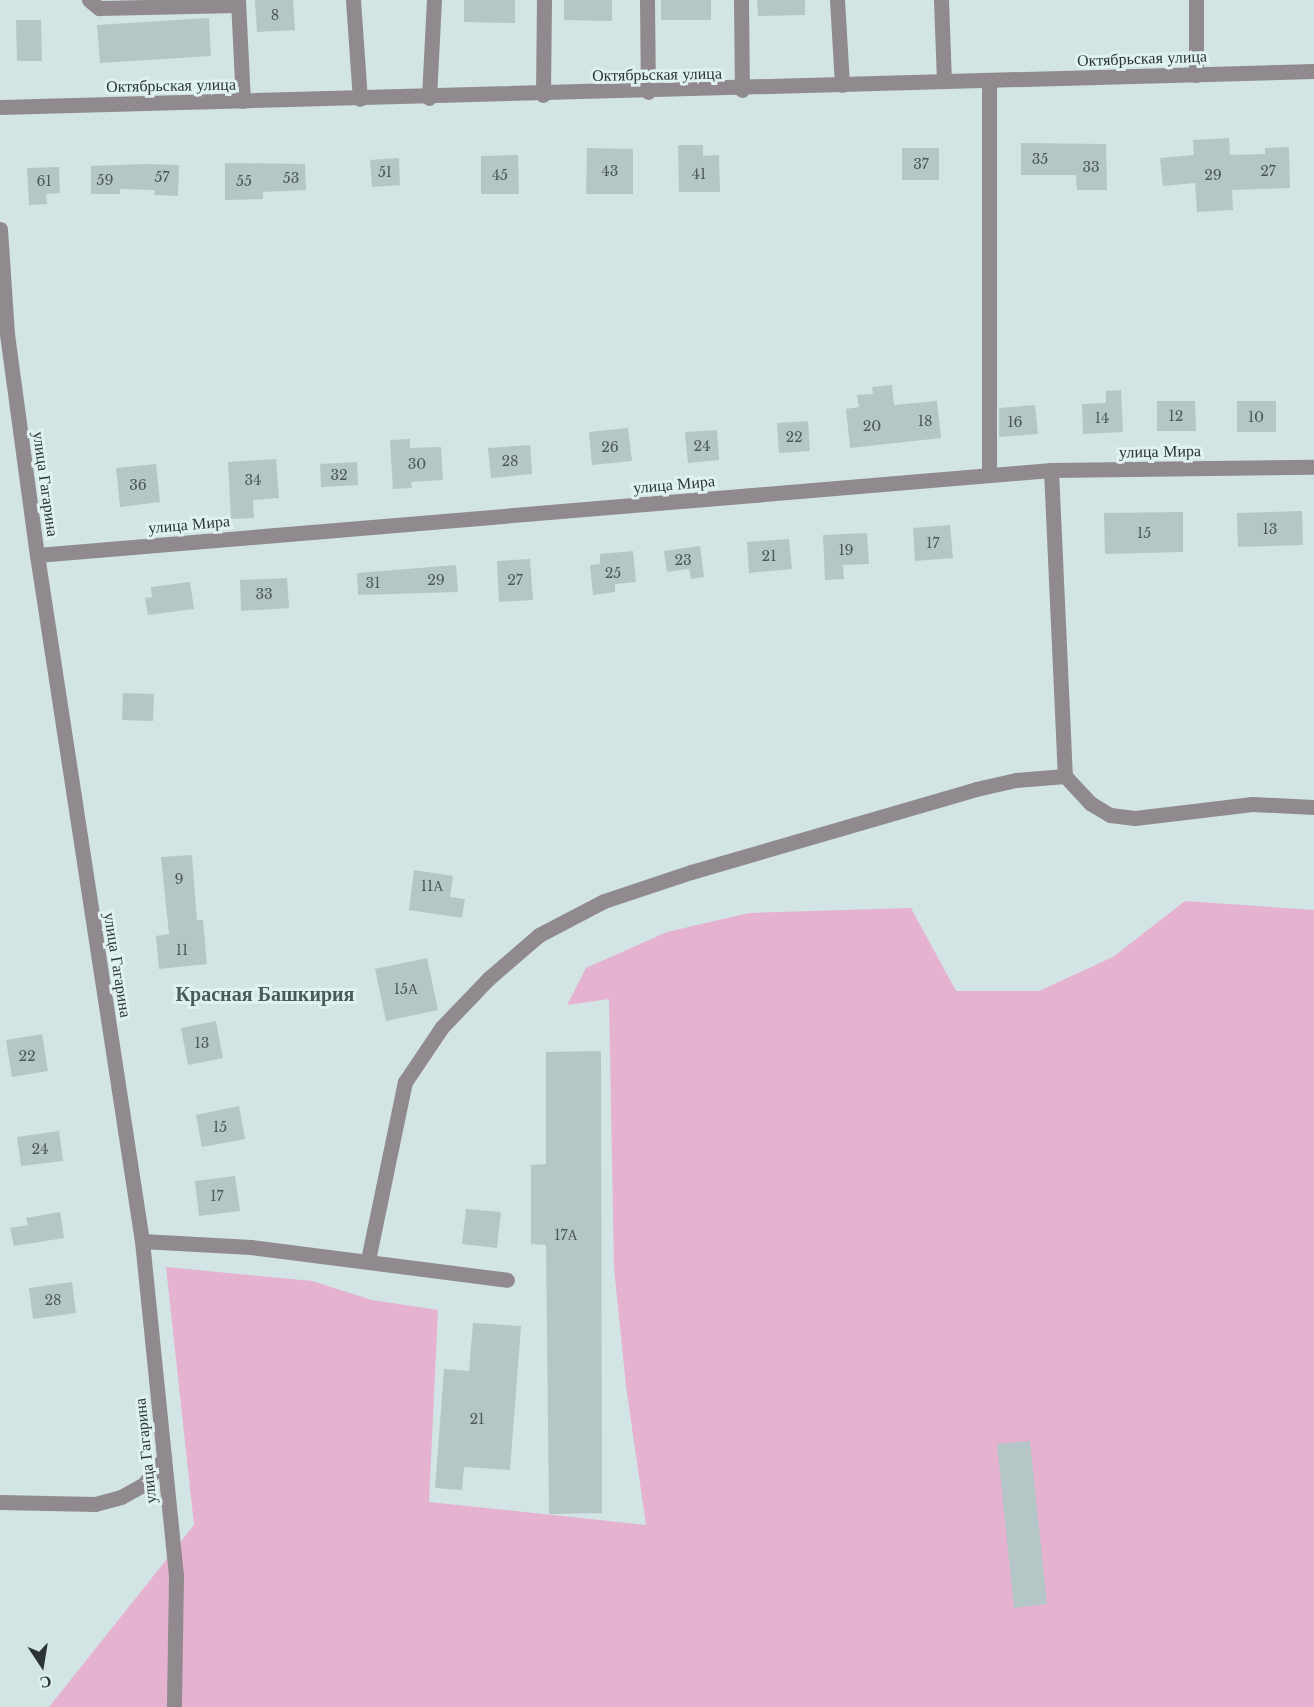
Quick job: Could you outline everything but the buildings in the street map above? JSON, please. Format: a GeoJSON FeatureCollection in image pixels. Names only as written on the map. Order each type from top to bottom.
{"type":"FeatureCollection","features":[{"type":"Feature","properties":{"kind":"street"},"geometry":{"type":"LineString","coordinates":[[89,0],[99,8],[237,2],[243,102]]}},
{"type":"Feature","properties":{"kind":"street"},"geometry":{"type":"LineString","coordinates":[[353,0],[360,99]]}},
{"type":"Feature","properties":{"kind":"street"},"geometry":{"type":"LineString","coordinates":[[429,98],[434,0]]}},
{"type":"Feature","properties":{"kind":"street"},"geometry":{"type":"LineString","coordinates":[[543,95],[544,0]]}},
{"type":"Feature","properties":{"kind":"street"},"geometry":{"type":"LineString","coordinates":[[647,0],[648,92]]}},
{"type":"Feature","properties":{"kind":"street"},"geometry":{"type":"LineString","coordinates":[[741,0],[742,90]]}},
{"type":"Feature","properties":{"kind":"street"},"geometry":{"type":"LineString","coordinates":[[837,0],[842,85]]}},
{"type":"Feature","properties":{"kind":"street"},"geometry":{"type":"LineString","coordinates":[[941,0],[944,81]]}},
{"type":"Feature","properties":{"kind":"street"},"geometry":{"type":"LineString","coordinates":[[1196,0],[1196,75]]}},
{"type":"Feature","properties":{"kind":"street","name":"Октябрьская улица"},"geometry":{"type":"LineString","coordinates":[[0,107],[742,90],[944,81],[1314,71]]}},
{"type":"Feature","properties":{"kind":"street"},"geometry":{"type":"LineString","coordinates":[[989,80],[989,476]]}},
{"type":"Feature","properties":{"kind":"street","name":"улица Гагарина"},"geometry":{"type":"LineString","coordinates":[[0,230],[7,334],[37,555],[142,1241],[176,1576],[174,1707]]}},
{"type":"Feature","properties":{"kind":"street","name":"улица Мира"},"geometry":{"type":"LineString","coordinates":[[37,555],[1051,470],[1314,467]]}},
{"type":"Feature","properties":{"kind":"street"},"geometry":{"type":"LineString","coordinates":[[1051,470],[1065,776],[1090,803],[1110,815],[1135,818],[1252,804],[1295,803],[1314,807]]}},
{"type":"Feature","properties":{"kind":"street"},"geometry":{"type":"LineString","coordinates":[[368,1260],[405,1082],[442,1027],[488,979],[539,935],[604,901],[691,872],[976,789],[1016,780],[1065,776]]}},
{"type":"Feature","properties":{"kind":"street"},"geometry":{"type":"LineString","coordinates":[[142,1241],[251,1247],[368,1260],[507,1280]]}},
{"type":"Feature","properties":{"kind":"street"},"geometry":{"type":"LineString","coordinates":[[0,1502],[95,1504],[121,1497],[144,1484],[164,1458]]}},
{"type":"Feature","properties":{"kind":"shaded area"},"geometry":{"type":"Polygon","coordinates":[[[1185,901],[1314,910],[1314,1707],[49,1707],[194,1525],[166,1267],[312,1281],[372,1300],[438,1310],[429,1502],[646,1525],[626,1386],[614,1268],[609,999],[567,1005],[586,968],[667,932],[749,913],[911,908],[956,991],[1039,991],[1113,957],[1185,901]]]}},
{"type":"Feature","properties":{"kind":"district","name":"Красная Башкирия"},"geometry":{"type":"Point","coordinates":[265,994]}}]}
